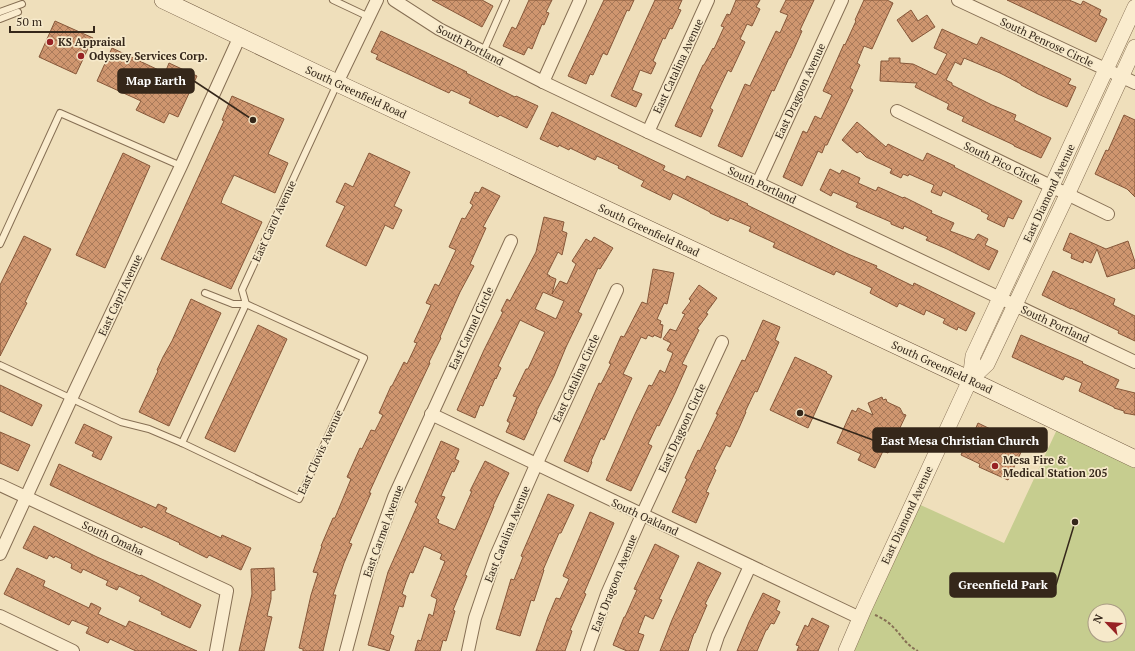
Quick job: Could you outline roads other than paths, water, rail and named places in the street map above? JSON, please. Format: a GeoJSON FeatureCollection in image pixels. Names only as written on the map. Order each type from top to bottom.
{"type":"FeatureCollection","features":[{"type":"Feature","properties":{"kind":"main road","name":"South Greenfield Road"},"geometry":{"type":"LineString","coordinates":[[163,0],[1135,459]]}},
{"type":"Feature","properties":{"kind":"street","name":"East Carol Avenue"},"geometry":{"type":"LineString","coordinates":[[337,83],[377,0]]}},
{"type":"Feature","properties":{"kind":"street","name":"South Portland"},"geometry":{"type":"LineString","coordinates":[[394,0],[439,29],[542,82],[1135,362]]}},
{"type":"Feature","properties":{"kind":"street"},"geometry":{"type":"LineString","coordinates":[[542,82],[580,0]]}},
{"type":"Feature","properties":{"kind":"street","name":"East Catalina Avenue"},"geometry":{"type":"LineString","coordinates":[[648,132],[708,0]]}},
{"type":"Feature","properties":{"kind":"street","name":"East Dragoon Avenue"},"geometry":{"type":"LineString","coordinates":[[758,183],[842,0]]}},
{"type":"Feature","properties":{"kind":"street","name":"South Penrose Circle"},"geometry":{"type":"LineString","coordinates":[[958,0],[1128,80]]}},
{"type":"Feature","properties":{"kind":"street","name":"East Diamond Avenue"},"geometry":{"type":"LineString","coordinates":[[846,651],[970,380],[973,356],[1135,7]]}},
{"type":"Feature","properties":{"kind":"street","name":"East Capri Avenue"},"geometry":{"type":"LineString","coordinates":[[0,554],[70,399],[181,166],[240,36]]}},
{"type":"Feature","properties":{"kind":"street","name":"East Diamond Avenue"},"geometry":{"type":"LineString","coordinates":[[970,380],[987,364],[1067,195],[1128,80],[1135,47]]}},
{"type":"Feature","properties":{"kind":"street","name":"South Pico Circle"},"geometry":{"type":"LineString","coordinates":[[897,111],[1108,214]]}},
{"type":"Feature","properties":{"kind":"street","name":"East Carmel Circle"},"geometry":{"type":"LineString","coordinates":[[431,414],[511,241]]}},
{"type":"Feature","properties":{"kind":"street","name":"East Catalina Circle"},"geometry":{"type":"LineString","coordinates":[[536,465],[617,290]]}},
{"type":"Feature","properties":{"kind":"street","name":"East Dragoon Circle"},"geometry":{"type":"LineString","coordinates":[[642,515],[722,342]]}},
{"type":"Feature","properties":{"kind":"street","name":"South Oakland"},"geometry":{"type":"LineString","coordinates":[[431,414],[750,566],[862,614]]}},
{"type":"Feature","properties":{"kind":"street","name":"East Carmel Avenue"},"geometry":{"type":"LineString","coordinates":[[346,651],[368,569],[394,497],[431,414]]}},
{"type":"Feature","properties":{"kind":"street","name":"East Catalina Avenue"},"geometry":{"type":"LineString","coordinates":[[468,651],[475,618],[496,556],[536,465]]}},
{"type":"Feature","properties":{"kind":"street","name":"South Omaha"},"geometry":{"type":"LineString","coordinates":[[0,485],[226,591],[216,651]]}},
{"type":"Feature","properties":{"kind":"street","name":"East Dragoon Avenue"},"geometry":{"type":"LineString","coordinates":[[587,651],[606,594],[642,515]]}},
{"type":"Feature","properties":{"kind":"street"},"geometry":{"type":"LineString","coordinates":[[713,651],[718,636],[750,566]]}},
{"type":"Feature","properties":{"kind":"street"},"geometry":{"type":"LineString","coordinates":[[0,616],[73,651]]}},
{"type":"Feature","properties":{"kind":"lane"},"geometry":{"type":"LineString","coordinates":[[333,0],[369,17]]}},
{"type":"Feature","properties":{"kind":"lane"},"geometry":{"type":"LineString","coordinates":[[483,52],[506,0]]}},
{"type":"Feature","properties":{"kind":"lane"},"geometry":{"type":"LineString","coordinates":[[0,12],[22,4]]}},
{"type":"Feature","properties":{"kind":"lane"},"geometry":{"type":"LineString","coordinates":[[0,19],[18,12]]}},
{"type":"Feature","properties":{"kind":"lane","name":"East Carol Avenue"},"geometry":{"type":"LineString","coordinates":[[182,443],[246,304],[242,290],[337,83]]}},
{"type":"Feature","properties":{"kind":"lane"},"geometry":{"type":"LineString","coordinates":[[0,244],[60,113],[181,166]]}},
{"type":"Feature","properties":{"kind":"lane","name":"East Clovis Avenue"},"geometry":{"type":"LineString","coordinates":[[0,365],[121,422],[149,429],[182,443],[299,498],[364,358],[246,304],[232,304],[204,293]]}},
{"type":"Feature","properties":{"kind":"place","name":"KS Appraisal"},"geometry":{"type":"Point","coordinates":[50,42]}},
{"type":"Feature","properties":{"kind":"place","name":"Odyssey Services Corp."},"geometry":{"type":"Point","coordinates":[81,56]}},
{"type":"Feature","properties":{"kind":"place","name":"Map Earth"},"geometry":{"type":"Point","coordinates":[253,120]}},
{"type":"Feature","properties":{"kind":"place","name":"East Mesa Christian Church"},"geometry":{"type":"Point","coordinates":[800,413]}},
{"type":"Feature","properties":{"kind":"place","name":"Mesa Fire & Medical Station 205"},"geometry":{"type":"Point","coordinates":[995,466]}},
{"type":"Feature","properties":{"kind":"place","name":"Greenfield Park"},"geometry":{"type":"Point","coordinates":[1075,522]}}]}
